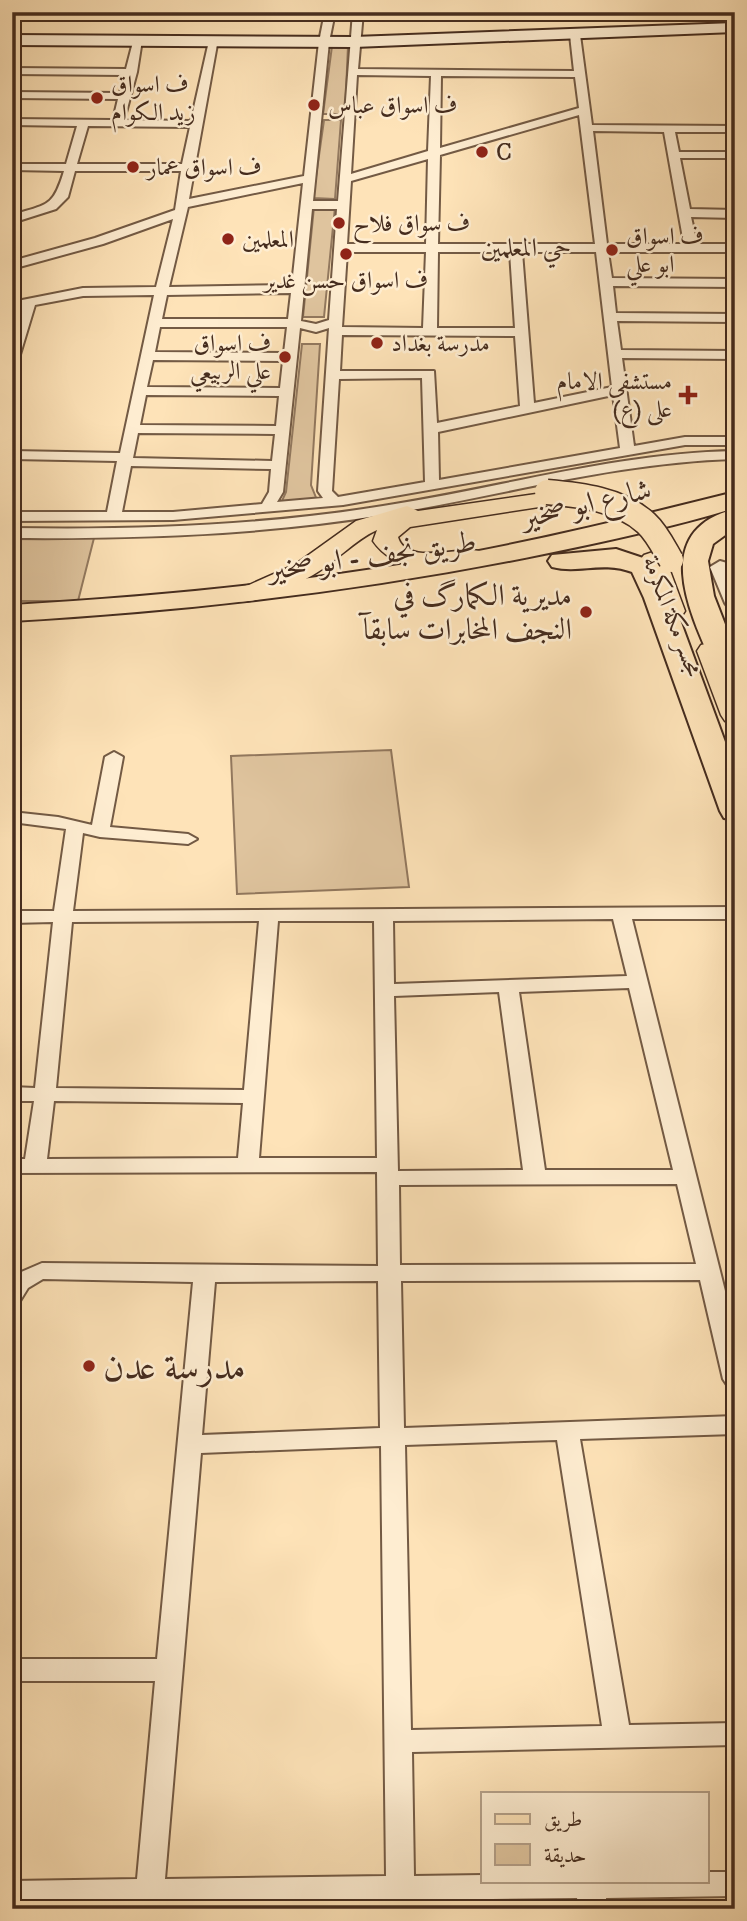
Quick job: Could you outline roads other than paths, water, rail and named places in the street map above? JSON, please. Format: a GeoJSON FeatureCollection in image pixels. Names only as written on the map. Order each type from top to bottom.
{"type":"FeatureCollection","features":[{"type":"Feature","properties":{"kind":"highway","name":"شارع ابو صخير"},"geometry":{"type":"LineString","coordinates":[[12,613],[234,596],[411,573],[636,527],[735,500]]}},
{"type":"Feature","properties":{"kind":"highway","name":"طريق نجف - ابو صخير"},"geometry":{"type":"LineString","coordinates":[[12,624],[142,615],[347,594],[531,565],[626,545],[735,516]]}},
{"type":"Feature","properties":{"kind":"highway"},"geometry":{"type":"LineString","coordinates":[[720,684],[694,562],[705,536],[735,516]]}},
{"type":"Feature","properties":{"kind":"highway"},"geometry":{"type":"LineString","coordinates":[[531,565],[616,557],[643,567],[657,598],[735,811]]}},
{"type":"Feature","properties":{"kind":"main road"},"geometry":{"type":"LineString","coordinates":[[710,25],[735,20]]}},
{"type":"Feature","properties":{"kind":"main road"},"geometry":{"type":"LineString","coordinates":[[354,38],[710,25],[735,27]]}},
{"type":"Feature","properties":{"kind":"main road"},"geometry":{"type":"LineString","coordinates":[[64,37],[354,38],[575,35],[687,26]]}},
{"type":"Feature","properties":{"kind":"main road"},"geometry":{"type":"LineString","coordinates":[[12,32],[138,42],[325,38]]}},
{"type":"Feature","properties":{"kind":"main road"},"geometry":{"type":"LineString","coordinates":[[12,40],[39,36]]}},
{"type":"Feature","properties":{"kind":"main road","name":"مجسر مكة المكرمة"},"geometry":{"type":"LineString","coordinates":[[545,496],[404,521],[394,526],[386,535],[385,541],[398,555],[437,561],[514,548],[552,545]]}},
{"type":"Feature","properties":{"kind":"main road","name":"مجسر مكة المكرمة"},"geometry":{"type":"LineString","coordinates":[[234,596],[258,590],[305,569],[353,533],[380,520],[440,507],[545,496],[592,508],[620,520],[662,560],[720,684]]}},
{"type":"Feature","properties":{"kind":"main road"},"geometry":{"type":"LineString","coordinates":[[720,684],[735,715]]}},
{"type":"Feature","properties":{"kind":"main road"},"geometry":{"type":"LineString","coordinates":[[720,684],[735,779]]}},
{"type":"Feature","properties":{"kind":"street"},"geometry":{"type":"LineString","coordinates":[[330,12],[325,38],[333,119],[346,178],[324,491],[334,502],[685,441],[735,441]]}},
{"type":"Feature","properties":{"kind":"street"},"geometry":{"type":"LineString","coordinates":[[261,510],[266,509],[274,498],[279,465],[310,178],[353,72],[358,12]]}},
{"type":"Feature","properties":{"kind":"street"},"geometry":{"type":"LineString","coordinates":[[575,35],[627,450]]}},
{"type":"Feature","properties":{"kind":"street"},"geometry":{"type":"LineString","coordinates":[[113,518],[154,323],[182,208],[187,167],[214,41]]}},
{"type":"Feature","properties":{"kind":"street"},"geometry":{"type":"LineString","coordinates":[[118,123],[138,42]]}},
{"type":"Feature","properties":{"kind":"street"},"geometry":{"type":"LineString","coordinates":[[12,71],[132,72]]}},
{"type":"Feature","properties":{"kind":"street"},"geometry":{"type":"LineString","coordinates":[[353,72],[579,74]]}},
{"type":"Feature","properties":{"kind":"street"},"geometry":{"type":"LineString","coordinates":[[430,331],[436,73]]}},
{"type":"Feature","properties":{"kind":"street"},"geometry":{"type":"LineString","coordinates":[[12,95],[124,96]]}},
{"type":"Feature","properties":{"kind":"street"},"geometry":{"type":"LineString","coordinates":[[346,178],[584,110]]}},
{"type":"Feature","properties":{"kind":"street"},"geometry":{"type":"LineString","coordinates":[[12,122],[197,124]]}},
{"type":"Feature","properties":{"kind":"street"},"geometry":{"type":"LineString","coordinates":[[12,219],[52,206],[62,197],[83,123]]}},
{"type":"Feature","properties":{"kind":"street"},"geometry":{"type":"LineString","coordinates":[[586,128],[735,129]]}},
{"type":"Feature","properties":{"kind":"street"},"geometry":{"type":"LineString","coordinates":[[670,129],[691,248]]}},
{"type":"Feature","properties":{"kind":"street"},"geometry":{"type":"LineString","coordinates":[[674,155],[735,155]]}},
{"type":"Feature","properties":{"kind":"street"},"geometry":{"type":"LineString","coordinates":[[12,167],[187,167]]}},
{"type":"Feature","properties":{"kind":"street"},"geometry":{"type":"LineString","coordinates":[[12,264],[99,241],[182,208],[310,178]]}},
{"type":"Feature","properties":{"kind":"street"},"geometry":{"type":"LineString","coordinates":[[307,205],[344,205]]}},
{"type":"Feature","properties":{"kind":"street"},"geometry":{"type":"LineString","coordinates":[[685,213],[735,214]]}},
{"type":"Feature","properties":{"kind":"street"},"geometry":{"type":"LineString","coordinates":[[12,256],[91,235],[114,233]]}},
{"type":"Feature","properties":{"kind":"street"},"geometry":{"type":"LineString","coordinates":[[342,248],[735,248]]}},
{"type":"Feature","properties":{"kind":"street"},"geometry":{"type":"LineString","coordinates":[[516,248],[527,409]]}},
{"type":"Feature","properties":{"kind":"street"},"geometry":{"type":"LineString","coordinates":[[605,282],[735,284]]}},
{"type":"Feature","properties":{"kind":"street"},"geometry":{"type":"LineString","coordinates":[[12,306],[83,292],[298,289]]}},
{"type":"Feature","properties":{"kind":"street"},"geometry":{"type":"LineString","coordinates":[[12,358],[30,301]]}},
{"type":"Feature","properties":{"kind":"street"},"geometry":{"type":"LineString","coordinates":[[610,317],[735,318]]}},
{"type":"Feature","properties":{"kind":"street"},"geometry":{"type":"LineString","coordinates":[[154,323],[294,323],[316,328],[337,326],[522,332]]}},
{"type":"Feature","properties":{"kind":"street"},"geometry":{"type":"LineString","coordinates":[[147,356],[291,350],[315,339],[335,346]]}},
{"type":"Feature","properties":{"kind":"street"},"geometry":{"type":"LineString","coordinates":[[614,354],[735,355]]}},
{"type":"Feature","properties":{"kind":"street"},"geometry":{"type":"LineString","coordinates":[[334,374],[429,374],[432,486]]}},
{"type":"Feature","properties":{"kind":"street"},"geometry":{"type":"LineString","coordinates":[[430,429],[619,390]]}},
{"type":"Feature","properties":{"kind":"street"},"geometry":{"type":"LineString","coordinates":[[139,391],[286,392]]}},
{"type":"Feature","properties":{"kind":"street"},"geometry":{"type":"LineString","coordinates":[[132,429],[282,430]]}},
{"type":"Feature","properties":{"kind":"street","name":"شارع ابو صخير"},"geometry":{"type":"LineString","coordinates":[[12,533],[126,534],[173,524],[223,530],[340,517],[668,458],[707,454],[735,455]]}},
{"type":"Feature","properties":{"kind":"street"},"geometry":{"type":"LineString","coordinates":[[12,456],[279,465]]}},
{"type":"Feature","properties":{"kind":"street"},"geometry":{"type":"LineString","coordinates":[[12,517],[113,518],[173,524],[343,501]]}},
{"type":"Feature","properties":{"kind":"street"},"geometry":{"type":"LineString","coordinates":[[720,567],[735,603]]}},
{"type":"Feature","properties":{"kind":"street"},"geometry":{"type":"LineString","coordinates":[[100,832],[114,757]]}},
{"type":"Feature","properties":{"kind":"street"},"geometry":{"type":"LineString","coordinates":[[12,817],[48,820],[100,832],[188,839]]}},
{"type":"Feature","properties":{"kind":"street"},"geometry":{"type":"LineString","coordinates":[[36,1166],[47,1094],[62,917],[75,827]]}},
{"type":"Feature","properties":{"kind":"street"},"geometry":{"type":"LineString","coordinates":[[12,917],[735,913]]}},
{"type":"Feature","properties":{"kind":"street"},"geometry":{"type":"LineString","coordinates":[[621,914],[735,1379]]}},
{"type":"Feature","properties":{"kind":"street"},"geometry":{"type":"LineString","coordinates":[[383,915],[401,1899]]}},
{"type":"Feature","properties":{"kind":"street"},"geometry":{"type":"LineString","coordinates":[[248,1165],[269,916]]}},
{"type":"Feature","properties":{"kind":"street"},"geometry":{"type":"LineString","coordinates":[[385,990],[637,982]]}},
{"type":"Feature","properties":{"kind":"street"},"geometry":{"type":"LineString","coordinates":[[508,986],[536,1177]]}},
{"type":"Feature","properties":{"kind":"street"},"geometry":{"type":"LineString","coordinates":[[12,1094],[253,1097]]}},
{"type":"Feature","properties":{"kind":"street"},"geometry":{"type":"LineString","coordinates":[[12,1166],[248,1165],[536,1177],[685,1177]]}},
{"type":"Feature","properties":{"kind":"street"},"geometry":{"type":"LineString","coordinates":[[12,1295],[17,1283],[27,1275],[42,1272],[708,1272]]}},
{"type":"Feature","properties":{"kind":"street"},"geometry":{"type":"LineString","coordinates":[[149,1900],[205,1274]]}},
{"type":"Feature","properties":{"kind":"street"},"geometry":{"type":"LineString","coordinates":[[190,1444],[735,1425]]}},
{"type":"Feature","properties":{"kind":"street"},"geometry":{"type":"LineString","coordinates":[[567,1431],[617,1736]]}},
{"type":"Feature","properties":{"kind":"street"},"geometry":{"type":"LineString","coordinates":[[12,1670],[170,1670]]}},
{"type":"Feature","properties":{"kind":"street"},"geometry":{"type":"LineString","coordinates":[[398,1741],[735,1734]]}},
{"type":"Feature","properties":{"kind":"street"},"geometry":{"type":"LineString","coordinates":[[12,1893],[149,1900],[592,1897],[735,1884]]}},
{"type":"Feature","properties":{"kind":"place","name":"ف اسواق زيد الكوام"},"geometry":{"type":"Point","coordinates":[97,98]}},
{"type":"Feature","properties":{"kind":"place","name":"ف اسواق عباس"},"geometry":{"type":"Point","coordinates":[314,105]}},
{"type":"Feature","properties":{"kind":"place","name":"C"},"geometry":{"type":"Point","coordinates":[482,152]}},
{"type":"Feature","properties":{"kind":"place","name":"ف اسواق عمار"},"geometry":{"type":"Point","coordinates":[133,167]}},
{"type":"Feature","properties":{"kind":"place","name":"ف سواق فلاح"},"geometry":{"type":"Point","coordinates":[339,223]}},
{"type":"Feature","properties":{"kind":"place","name":"المعلمين"},"geometry":{"type":"Point","coordinates":[228,239]}},
{"type":"Feature","properties":{"kind":"place","name":"ف اسواق ابو علي"},"geometry":{"type":"Point","coordinates":[612,250]}},
{"type":"Feature","properties":{"kind":"place","name":"ف اسواق حسن غدير"},"geometry":{"type":"Point","coordinates":[346,254]}},
{"type":"Feature","properties":{"kind":"place","name":"مدرسة بغداد"},"geometry":{"type":"Point","coordinates":[377,343]}},
{"type":"Feature","properties":{"kind":"place","name":"ف اسواق علي الربيعي"},"geometry":{"type":"Point","coordinates":[285,357]}},
{"type":"Feature","properties":{"kind":"place","name":"مستشفی الامام علی (ع)"},"geometry":{"type":"Point","coordinates":[688,395]}},
{"type":"Feature","properties":{"kind":"place","name":"مديرية الكمارگ في النجف المخابرات سابقآ"},"geometry":{"type":"Point","coordinates":[586,612]}},
{"type":"Feature","properties":{"kind":"place","name":"مدرسة عدن"},"geometry":{"type":"Point","coordinates":[89,1366]}},
{"type":"Feature","properties":{"kind":"district","name":"حي المعلمين"},"geometry":{"type":"Point","coordinates":[526,247]}}]}
